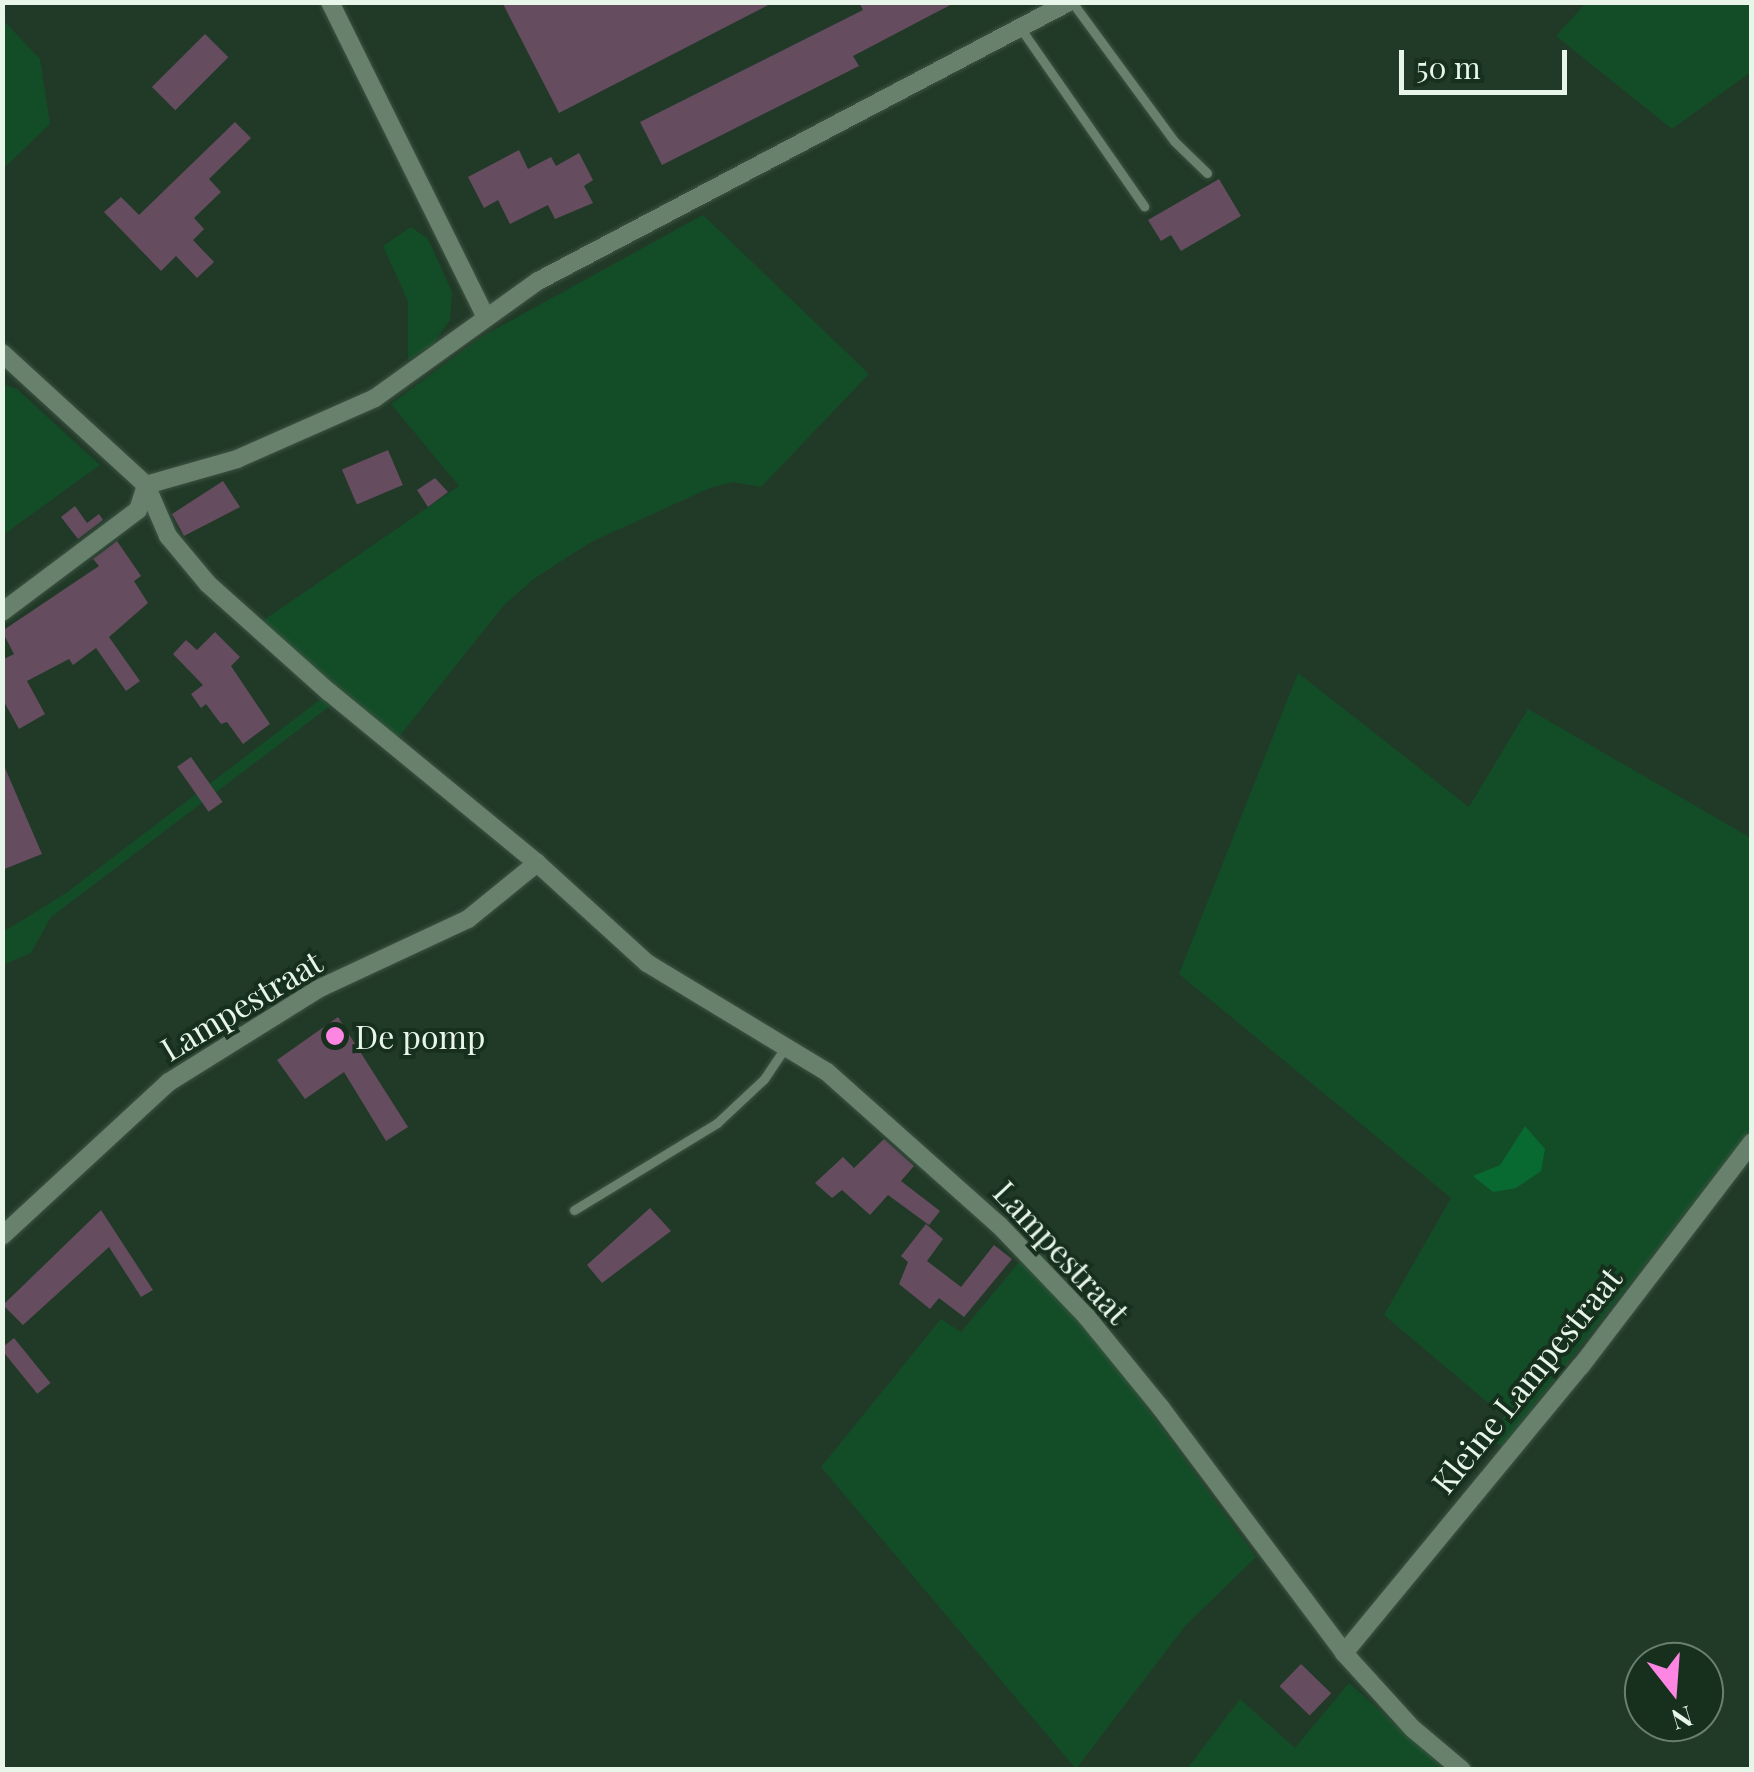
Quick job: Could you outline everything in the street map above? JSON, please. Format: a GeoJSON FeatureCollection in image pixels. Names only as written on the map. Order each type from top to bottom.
{"type":"FeatureCollection","features":[{"type":"Feature","properties":{"kind":"street"},"geometry":{"type":"LineString","coordinates":[[330,2],[484,314]]}},
{"type":"Feature","properties":{"kind":"street"},"geometry":{"type":"LineString","coordinates":[[146,484],[237,459],[375,398],[484,314],[1071,2]]}},
{"type":"Feature","properties":{"kind":"street"},"geometry":{"type":"LineString","coordinates":[[5,358],[146,484]]}},
{"type":"Feature","properties":{"kind":"street"},"geometry":{"type":"LineString","coordinates":[[2,612],[138,510],[146,484]]}},
{"type":"Feature","properties":{"kind":"street","name":"Lampestraat"},"geometry":{"type":"LineString","coordinates":[[146,484],[161,525],[208,584],[536,863],[647,964],[787,1046],[879,1112],[1086,1316],[1344,1653],[1412,1728],[1462,1770]]}},
{"type":"Feature","properties":{"kind":"street","name":"Lampestraat"},"geometry":{"type":"LineString","coordinates":[[2,1236],[170,1082],[320,988],[468,919],[536,863]]}},
{"type":"Feature","properties":{"kind":"street","name":"Kleine Lampestraat"},"geometry":{"type":"LineString","coordinates":[[1344,1653],[1581,1366],[1752,1142]]}},
{"type":"Feature","properties":{"kind":"lane"},"geometry":{"type":"LineString","coordinates":[[1071,2],[1174,141],[1207,173]]}},
{"type":"Feature","properties":{"kind":"lane"},"geometry":{"type":"LineString","coordinates":[[1021,29],[1144,206]]}},
{"type":"Feature","properties":{"kind":"lane"},"geometry":{"type":"LineString","coordinates":[[574,1210],[716,1123],[764,1079],[787,1046]]}},
{"type":"Feature","properties":{"kind":"shaded area"},"geometry":{"type":"Polygon","coordinates":[[[1586,3],[1751,3],[1751,72],[1672,129],[1556,36],[1586,3]]]}},
{"type":"Feature","properties":{"kind":"shaded area"},"geometry":{"type":"Polygon","coordinates":[[[3,20],[40,59],[50,124],[3,169],[3,20]]]}},
{"type":"Feature","properties":{"kind":"shaded area"},"geometry":{"type":"Polygon","coordinates":[[[703,215],[869,374],[761,487],[733,482],[710,488],[591,542],[535,578],[504,605],[398,738],[261,622],[459,486],[391,404],[481,337],[703,215]]]}},
{"type":"Feature","properties":{"kind":"shaded area"},"geometry":{"type":"Polygon","coordinates":[[[411,227],[428,239],[452,292],[450,320],[432,345],[408,360],[408,301],[383,246],[411,227]]]}},
{"type":"Feature","properties":{"kind":"shaded area"},"geometry":{"type":"Polygon","coordinates":[[[2,384],[17,389],[100,465],[3,535],[2,384]]]}},
{"type":"Feature","properties":{"kind":"shaded area"},"geometry":{"type":"Polygon","coordinates":[[[1298,673],[1469,807],[1528,709],[1751,838],[1751,1129],[1502,1447],[1489,1438],[1504,1416],[1384,1315],[1451,1198],[1179,974],[1298,673]],[[1525,1126],[1500,1165],[1475,1176],[1493,1192],[1525,1126]]]}},
{"type":"Feature","properties":{"kind":"shaded area"},"geometry":{"type":"Polygon","coordinates":[[[321,699],[330,706],[51,917],[31,953],[3,965],[3,932],[66,893],[321,699]]]}},
{"type":"Feature","properties":{"kind":"shaded area"},"geometry":{"type":"Polygon","coordinates":[[[1525,1126],[1545,1149],[1541,1171],[1516,1188],[1493,1192],[1473,1176],[1500,1165],[1525,1126]]]}},
{"type":"Feature","properties":{"kind":"shaded area"},"geometry":{"type":"Polygon","coordinates":[[[1021,1260],[1104,1349],[1256,1557],[1185,1626],[1076,1769],[821,1467],[941,1319],[961,1332],[1021,1260]]]}},
{"type":"Feature","properties":{"kind":"shaded area"},"geometry":{"type":"Polygon","coordinates":[[[1349,1683],[1445,1769],[1187,1769],[1240,1699],[1295,1748],[1349,1683]]]}},
{"type":"Feature","properties":{"kind":"building"},"geometry":{"type":"Polygon","coordinates":[[[502,2],[774,2],[559,113],[502,2]]]}},
{"type":"Feature","properties":{"kind":"building"},"geometry":{"type":"Polygon","coordinates":[[[859,2],[956,2],[853,56],[859,66],[662,165],[640,122],[863,10],[859,2]]]}},
{"type":"Feature","properties":{"kind":"building"},"geometry":{"type":"Polygon","coordinates":[[[205,34],[228,57],[175,110],[152,87],[205,34]]]}},
{"type":"Feature","properties":{"kind":"building"},"geometry":{"type":"Polygon","coordinates":[[[235,122],[251,138],[209,179],[221,192],[194,218],[204,229],[193,240],[214,262],[197,278],[176,256],[161,271],[104,212],[121,197],[139,215],[235,122]]]}},
{"type":"Feature","properties":{"kind":"building"},"geometry":{"type":"Polygon","coordinates":[[[519,150],[528,169],[551,157],[556,166],[579,153],[593,180],[584,186],[593,203],[555,219],[548,205],[510,224],[498,200],[484,208],[468,177],[519,150]]]}},
{"type":"Feature","properties":{"kind":"building"},"geometry":{"type":"Polygon","coordinates":[[[1219,179],[1241,216],[1181,251],[1171,235],[1161,241],[1148,220],[1219,179]]]}},
{"type":"Feature","properties":{"kind":"building"},"geometry":{"type":"Polygon","coordinates":[[[388,450],[403,485],[357,505],[342,470],[388,450]]]}},
{"type":"Feature","properties":{"kind":"building"},"geometry":{"type":"Polygon","coordinates":[[[435,478],[448,492],[428,507],[417,490],[435,478]]]}},
{"type":"Feature","properties":{"kind":"building"},"geometry":{"type":"Polygon","coordinates":[[[223,481],[240,507],[184,536],[172,514],[223,481]]]}},
{"type":"Feature","properties":{"kind":"building"},"geometry":{"type":"Polygon","coordinates":[[[75,506],[87,523],[99,514],[103,520],[78,539],[61,517],[75,506]]]}},
{"type":"Feature","properties":{"kind":"building"},"geometry":{"type":"Polygon","coordinates":[[[117,541],[141,576],[134,581],[148,603],[109,637],[140,681],[126,691],[96,648],[73,665],[69,659],[27,681],[45,714],[19,729],[2,698],[2,660],[14,654],[2,631],[99,566],[93,559],[117,541]]]}},
{"type":"Feature","properties":{"kind":"building"},"geometry":{"type":"Polygon","coordinates":[[[215,632],[240,657],[231,666],[270,724],[243,744],[227,722],[221,724],[206,704],[201,708],[191,694],[203,685],[173,654],[186,640],[197,650],[215,632]]]}},
{"type":"Feature","properties":{"kind":"building"},"geometry":{"type":"Polygon","coordinates":[[[191,757],[223,802],[209,812],[177,767],[191,757]]]}},
{"type":"Feature","properties":{"kind":"building"},"geometry":{"type":"Polygon","coordinates":[[[2,761],[42,854],[2,870],[2,761]]]}},
{"type":"Feature","properties":{"kind":"building"},"geometry":{"type":"Polygon","coordinates":[[[338,1017],[408,1127],[386,1141],[344,1072],[305,1099],[277,1060],[338,1017]]]}},
{"type":"Feature","properties":{"kind":"building"},"geometry":{"type":"Polygon","coordinates":[[[884,1139],[914,1166],[901,1181],[940,1211],[929,1225],[888,1195],[870,1215],[842,1190],[832,1198],[815,1183],[843,1157],[854,1168],[884,1139]]]}},
{"type":"Feature","properties":{"kind":"building"},"geometry":{"type":"Polygon","coordinates":[[[650,1208],[671,1231],[602,1283],[587,1265],[650,1208]]]}},
{"type":"Feature","properties":{"kind":"building"},"geometry":{"type":"Polygon","coordinates":[[[101,1210],[153,1290],[141,1297],[109,1247],[23,1325],[3,1305],[101,1210]]]}},
{"type":"Feature","properties":{"kind":"building"},"geometry":{"type":"Polygon","coordinates":[[[926,1224],[943,1239],[927,1261],[961,1287],[994,1245],[1012,1259],[964,1317],[939,1298],[930,1309],[899,1284],[908,1262],[901,1256],[926,1224]]]}},
{"type":"Feature","properties":{"kind":"building"},"geometry":{"type":"Polygon","coordinates":[[[14,1338],[51,1383],[37,1394],[2,1350],[14,1338]]]}},
{"type":"Feature","properties":{"kind":"building"},"geometry":{"type":"Polygon","coordinates":[[[1301,1664],[1331,1693],[1310,1715],[1279,1686],[1301,1664]]]}},
{"type":"Feature","properties":{"kind":"place","name":"De pomp"},"geometry":{"type":"Point","coordinates":[335,1036]}}]}
